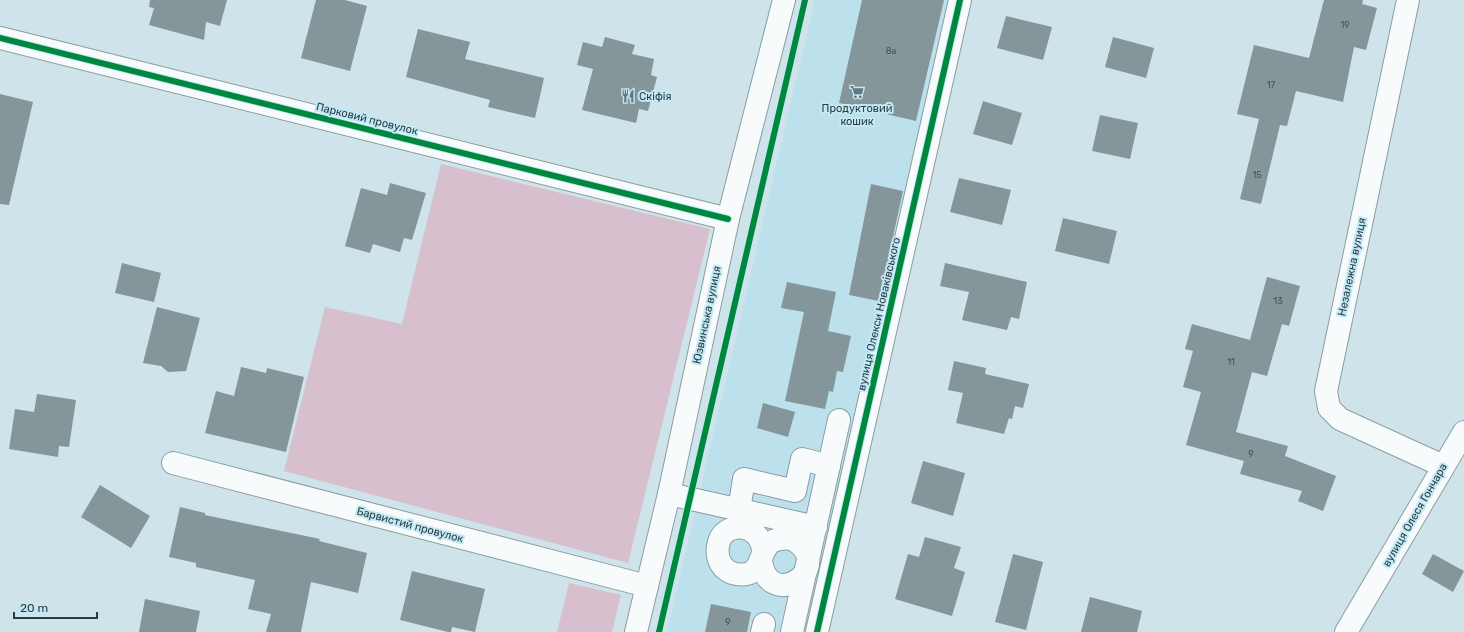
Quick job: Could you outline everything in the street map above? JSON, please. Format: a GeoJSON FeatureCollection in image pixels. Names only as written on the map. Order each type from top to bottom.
{"type":"FeatureCollection","features":[{"type":"Feature","properties":{"kind":"street","name":"Юзвинська вулиця"},"geometry":{"type":"LineString","coordinates":[[636,632],[669,494],[728,219],[784,0]]}},
{"type":"Feature","properties":{"kind":"street","name":"вулиця Олекси Новаківського"},"geometry":{"type":"LineString","coordinates":[[817,632],[960,0]]}},
{"type":"Feature","properties":{"kind":"street","name":"Незалежна вулиця"},"geometry":{"type":"LineString","coordinates":[[1408,0],[1326,391],[1329,408],[1340,419],[1443,466]]}},
{"type":"Feature","properties":{"kind":"street","name":"Парковий провулок"},"geometry":{"type":"LineString","coordinates":[[0,38],[728,219]]}},
{"type":"Feature","properties":{"kind":"street"},"geometry":{"type":"LineString","coordinates":[[792,632],[808,566],[839,420]]}},
{"type":"Feature","properties":{"kind":"street","name":"вулиця Олеся Гончара"},"geometry":{"type":"LineString","coordinates":[[1346,632],[1464,432]]}},
{"type":"Feature","properties":{"kind":"street"},"geometry":{"type":"LineString","coordinates":[[739,510],[744,479],[795,491],[802,460],[829,466]]}},
{"type":"Feature","properties":{"kind":"street","name":"Барвистий провулок"},"geometry":{"type":"LineString","coordinates":[[173,463],[647,586]]}},
{"type":"Feature","properties":{"kind":"street"},"geometry":{"type":"LineString","coordinates":[[669,494],[816,527]]}},
{"type":"Feature","properties":{"kind":"street"},"geometry":{"type":"LineString","coordinates":[[787,538],[794,540],[805,551],[808,566],[800,579],[786,585],[778,584],[771,581],[762,569],[762,556],[772,542],[787,538]]}},
{"type":"Feature","properties":{"kind":"shaded area"},"geometry":{"type":"Polygon","coordinates":[[[815,0],[955,0],[812,632],[667,632],[815,0]]]}},
{"type":"Feature","properties":{"kind":"shaded area"},"geometry":{"type":"Polygon","coordinates":[[[441,164],[710,229],[628,563],[284,471],[325,307],[402,324],[441,164]]]}},
{"type":"Feature","properties":{"kind":"shaded area"},"geometry":{"type":"Polygon","coordinates":[[[569,583],[621,595],[612,632],[557,632],[569,583]]]}},
{"type":"Feature","properties":{"kind":"building"},"geometry":{"type":"Polygon","coordinates":[[[150,0],[227,0],[220,26],[206,22],[204,40],[149,25],[154,8],[149,7],[150,0]]]}},
{"type":"Feature","properties":{"kind":"building"},"geometry":{"type":"Polygon","coordinates":[[[316,0],[345,0],[367,6],[350,71],[301,58],[316,0]]]}},
{"type":"Feature","properties":{"kind":"building"},"geometry":{"type":"Polygon","coordinates":[[[862,0],[944,0],[916,121],[839,103],[862,0]]]}},
{"type":"Feature","properties":{"kind":"building"},"geometry":{"type":"Polygon","coordinates":[[[1324,0],[1363,0],[1362,4],[1377,8],[1366,50],[1354,47],[1343,102],[1296,91],[1287,126],[1280,125],[1261,204],[1240,199],[1259,119],[1237,114],[1254,45],[1309,58],[1324,0]]]}},
{"type":"Feature","properties":{"kind":"building"},"geometry":{"type":"Polygon","coordinates":[[[1006,16],[1052,27],[1043,60],[997,48],[1006,16]]]}},
{"type":"Feature","properties":{"kind":"building"},"geometry":{"type":"Polygon","coordinates":[[[418,29],[470,42],[465,59],[544,78],[535,118],[488,107],[490,100],[406,77],[418,29]]]}},
{"type":"Feature","properties":{"kind":"building"},"geometry":{"type":"Polygon","coordinates":[[[605,37],[635,45],[632,54],[654,59],[651,75],[657,77],[648,111],[639,109],[636,123],[582,110],[593,69],[577,65],[583,42],[602,47],[605,37]]]}},
{"type":"Feature","properties":{"kind":"building"},"geometry":{"type":"Polygon","coordinates":[[[1113,37],[1154,48],[1146,78],[1105,67],[1113,37]]]}},
{"type":"Feature","properties":{"kind":"building"},"geometry":{"type":"Polygon","coordinates":[[[0,94],[33,102],[9,205],[0,204],[0,94]]]}},
{"type":"Feature","properties":{"kind":"building"},"geometry":{"type":"Polygon","coordinates":[[[983,101],[1022,113],[1012,145],[973,134],[983,101]]]}},
{"type":"Feature","properties":{"kind":"building"},"geometry":{"type":"Polygon","coordinates":[[[1100,115],[1138,123],[1130,159],[1092,151],[1100,115]]]}},
{"type":"Feature","properties":{"kind":"building"},"geometry":{"type":"Polygon","coordinates":[[[959,178],[1011,190],[1002,225],[950,212],[959,178]]]}},
{"type":"Feature","properties":{"kind":"building"},"geometry":{"type":"Polygon","coordinates":[[[390,183],[426,193],[412,240],[404,238],[400,252],[373,244],[370,253],[345,246],[361,188],[387,195],[390,183]]]}},
{"type":"Feature","properties":{"kind":"building"},"geometry":{"type":"Polygon","coordinates":[[[871,184],[903,191],[879,301],[849,295],[871,184]]]}},
{"type":"Feature","properties":{"kind":"building"},"geometry":{"type":"Polygon","coordinates":[[[1063,218],[1117,231],[1109,264],[1055,251],[1063,218]]]}},
{"type":"Feature","properties":{"kind":"building"},"geometry":{"type":"Polygon","coordinates":[[[122,263],[161,273],[154,302],[115,293],[122,263]]]}},
{"type":"Feature","properties":{"kind":"building"},"geometry":{"type":"Polygon","coordinates":[[[945,263],[1027,282],[1019,319],[1011,317],[1007,330],[962,320],[969,292],[940,286],[945,263]]]}},
{"type":"Feature","properties":{"kind":"building"},"geometry":{"type":"Polygon","coordinates":[[[1267,277],[1300,286],[1289,326],[1282,324],[1267,376],[1252,372],[1236,432],[1288,446],[1285,456],[1336,476],[1323,511],[1298,501],[1302,491],[1240,474],[1244,461],[1186,445],[1201,392],[1183,387],[1193,351],[1185,349],[1192,324],[1250,340],[1267,277]]]}},
{"type":"Feature","properties":{"kind":"building"},"geometry":{"type":"Polygon","coordinates":[[[787,282],[836,292],[828,331],[851,336],[843,372],[837,371],[833,392],[829,391],[825,409],[785,401],[804,312],[781,308],[787,282]]]}},
{"type":"Feature","properties":{"kind":"building"},"geometry":{"type":"Polygon","coordinates":[[[157,307],[200,318],[186,371],[168,372],[161,366],[143,363],[157,307]]]}},
{"type":"Feature","properties":{"kind":"building"},"geometry":{"type":"Polygon","coordinates":[[[954,361],[986,368],[985,374],[1029,384],[1023,408],[1015,406],[1012,419],[1009,418],[1004,434],[956,423],[963,393],[948,390],[954,361]]]}},
{"type":"Feature","properties":{"kind":"building"},"geometry":{"type":"Polygon","coordinates":[[[241,367],[266,373],[267,368],[304,377],[286,452],[205,433],[216,391],[234,396],[241,367]]]}},
{"type":"Feature","properties":{"kind":"building"},"geometry":{"type":"Polygon","coordinates":[[[37,394],[76,400],[69,447],[59,446],[58,457],[9,449],[15,409],[34,412],[37,394]]]}},
{"type":"Feature","properties":{"kind":"building"},"geometry":{"type":"Polygon","coordinates":[[[763,403],[795,412],[788,437],[757,428],[763,403]]]}},
{"type":"Feature","properties":{"kind":"building"},"geometry":{"type":"Polygon","coordinates":[[[923,461],[965,473],[953,516],[911,503],[923,461]]]}},
{"type":"Feature","properties":{"kind":"building"},"geometry":{"type":"Polygon","coordinates":[[[100,485],[150,516],[131,548],[81,517],[100,485]]]}},
{"type":"Feature","properties":{"kind":"building"},"geometry":{"type":"Polygon","coordinates":[[[180,507],[205,513],[205,515],[320,539],[319,541],[367,553],[358,593],[311,582],[301,632],[266,632],[271,614],[248,609],[255,580],[196,567],[196,563],[169,557],[180,507]]]}},
{"type":"Feature","properties":{"kind":"building"},"geometry":{"type":"Polygon","coordinates":[[[925,537],[961,547],[954,568],[965,572],[952,616],[895,599],[908,554],[919,557],[925,537]]]}},
{"type":"Feature","properties":{"kind":"building"},"geometry":{"type":"Polygon","coordinates":[[[1013,554],[1043,562],[1026,630],[995,622],[1013,554]]]}},
{"type":"Feature","properties":{"kind":"building"},"geometry":{"type":"Polygon","coordinates":[[[1433,554],[1464,571],[1453,592],[1422,574],[1433,554]]]}},
{"type":"Feature","properties":{"kind":"building"},"geometry":{"type":"Polygon","coordinates":[[[412,571],[485,589],[475,632],[452,627],[451,632],[448,632],[400,620],[412,571]]]}},
{"type":"Feature","properties":{"kind":"building"},"geometry":{"type":"Polygon","coordinates":[[[1090,597],[1142,611],[1137,632],[1081,632],[1090,597]]]}},
{"type":"Feature","properties":{"kind":"building"},"geometry":{"type":"Polygon","coordinates":[[[145,599],[200,611],[196,632],[139,632],[145,599]]]}},
{"type":"Feature","properties":{"kind":"building"},"geometry":{"type":"Polygon","coordinates":[[[711,604],[751,612],[747,632],[705,632],[711,604]]]}},
{"type":"Feature","properties":{"kind":"cycle path"},"geometry":{"type":"LineString","coordinates":[[659,632],[805,0]]}},
{"type":"Feature","properties":{"kind":"cycle path"},"geometry":{"type":"LineString","coordinates":[[817,632],[960,0]]}},
{"type":"Feature","properties":{"kind":"cycle path"},"geometry":{"type":"LineString","coordinates":[[0,38],[728,219]]}},
{"type":"Feature","properties":{"kind":"place","name":"Продуктовий кошик"},"geometry":{"type":"Point","coordinates":[857,92]}},
{"type":"Feature","properties":{"kind":"place","name":"Скіфія"},"geometry":{"type":"Point","coordinates":[628,96]}}]}
